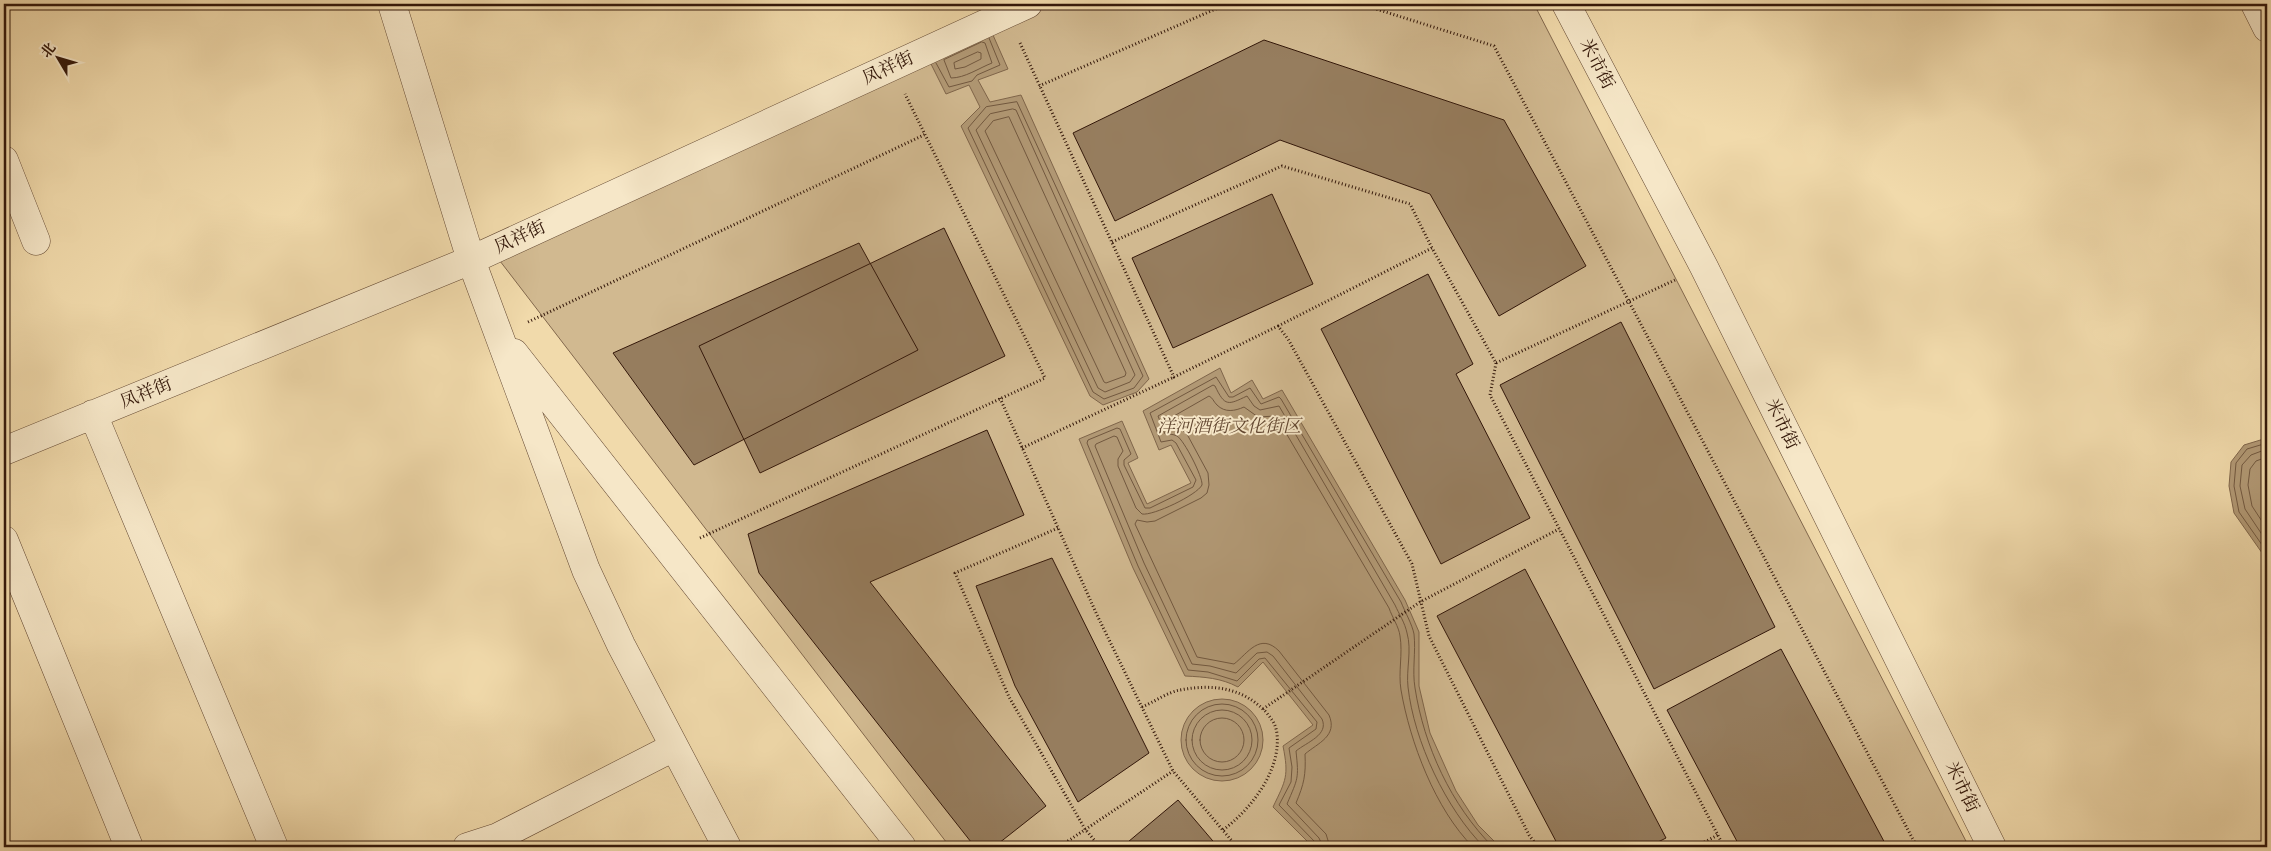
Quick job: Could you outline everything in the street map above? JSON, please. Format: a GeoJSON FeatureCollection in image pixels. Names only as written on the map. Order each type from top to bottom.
{"type":"FeatureCollection","features":[{"type":"Feature","properties":{"kind":"street"},"geometry":{"type":"LineString","coordinates":[[392,4],[470,260],[586,570],[621,645],[727,847]]}},
{"type":"Feature","properties":{"kind":"street","name":"米市街"},"geometry":{"type":"LineString","coordinates":[[1566,4],[1704,267],[1992,847]]}},
{"type":"Feature","properties":{"kind":"street"},"geometry":{"type":"LineString","coordinates":[[2255,4],[2267,28]]}},
{"type":"Feature","properties":{"kind":"street","name":"凤祥街"},"geometry":{"type":"LineString","coordinates":[[4,451],[470,260],[1017,8]]}},
{"type":"Feature","properties":{"kind":"street"},"geometry":{"type":"LineString","coordinates":[[4,160],[36,241]]}},
{"type":"Feature","properties":{"kind":"street"},"geometry":{"type":"LineString","coordinates":[[470,260],[500,336],[902,847]]}},
{"type":"Feature","properties":{"kind":"street"},"geometry":{"type":"LineString","coordinates":[[93,414],[274,847]]}},
{"type":"Feature","properties":{"kind":"street"},"geometry":{"type":"LineString","coordinates":[[4,540],[129,847]]}},
{"type":"Feature","properties":{"kind":"street"},"geometry":{"type":"LineString","coordinates":[[467,847],[498,837],[674,747]]}},
{"type":"Feature","properties":{"kind":"path"},"geometry":{"type":"LineString","coordinates":[[1039,86],[1226,4]]}},
{"type":"Feature","properties":{"kind":"path"},"geometry":{"type":"LineString","coordinates":[[1360,4],[1494,46],[1916,847]]}},
{"type":"Feature","properties":{"kind":"path"},"geometry":{"type":"LineString","coordinates":[[1017,8],[1039,86],[1174,377]]}},
{"type":"Feature","properties":{"kind":"path"},"geometry":{"type":"LineString","coordinates":[[670,552],[1045,378],[892,67]]}},
{"type":"Feature","properties":{"kind":"path"},"geometry":{"type":"LineString","coordinates":[[500,336],[926,134]]}},
{"type":"Feature","properties":{"kind":"path"},"geometry":{"type":"LineString","coordinates":[[1112,242],[1282,166],[1410,204],[1432,248],[1496,363],[1490,395],[1724,847]]}},
{"type":"Feature","properties":{"kind":"path"},"geometry":{"type":"LineString","coordinates":[[1022,448],[1174,377],[1432,248]]}},
{"type":"Feature","properties":{"kind":"path"},"geometry":{"type":"LineString","coordinates":[[1496,363],[1704,267]]}},
{"type":"Feature","properties":{"kind":"path"},"geometry":{"type":"LineString","coordinates":[[1278,326],[1288,339],[1412,564],[1429,636],[1529,835],[1538,847]]}},
{"type":"Feature","properties":{"kind":"path"},"geometry":{"type":"LineString","coordinates":[[1000,398],[1058,528],[1173,771],[1237,847]]}},
{"type":"Feature","properties":{"kind":"path"},"geometry":{"type":"LineString","coordinates":[[1058,528],[955,573],[1009,697],[1086,829],[1100,847]]}},
{"type":"Feature","properties":{"kind":"path"},"geometry":{"type":"LineString","coordinates":[[1263,709],[1420,602],[1559,530]]}},
{"type":"Feature","properties":{"kind":"path"},"geometry":{"type":"LineString","coordinates":[[1142,707],[1179,690],[1210,687],[1232,690],[1253,699],[1272,719],[1277,734],[1276,752],[1270,774],[1246,809],[1223,830]]}},
{"type":"Feature","properties":{"kind":"path"},"geometry":{"type":"LineString","coordinates":[[1059,847],[1173,771]]}},
{"type":"Feature","properties":{"kind":"path"},"geometry":{"type":"LineString","coordinates":[[1695,847],[1718,835]]}},
{"type":"Feature","properties":{"kind":"green space","name":"洋河酒街文化街区"},"geometry":{"type":"Polygon","coordinates":[[[1025,4],[1534,4],[1969,847],[950,847],[490,248],[1025,4]]]}},
{"type":"Feature","properties":{"kind":"water"},"geometry":{"type":"Polygon","coordinates":[[[989,26],[1008,69],[978,80],[990,102],[1021,95],[1149,379],[1137,392],[1103,405],[1090,396],[961,126],[980,107],[969,85],[946,94],[927,56],[989,26]]]}},
{"type":"Feature","properties":{"kind":"water"},"geometry":{"type":"Polygon","coordinates":[[[1220,368],[1231,393],[1252,380],[1263,399],[1282,390],[1405,600],[1419,632],[1419,686],[1430,733],[1456,791],[1478,825],[1500,847],[1313,847],[1273,807],[1285,778],[1286,764],[1283,746],[1313,725],[1263,662],[1238,687],[1219,680],[1185,676],[1133,568],[1079,439],[1122,421],[1138,458],[1128,463],[1147,504],[1191,483],[1171,445],[1159,450],[1143,411],[1220,368]]]}},
{"type":"Feature","properties":{"kind":"water"},"geometry":{"type":"Polygon","coordinates":[[[2267,438],[2267,560],[2234,513],[2229,486],[2231,462],[2244,445],[2267,438]]]}},
{"type":"Feature","properties":{"kind":"water"},"geometry":{"type":"Polygon","coordinates":[[[1222,699],[1238,702],[1251,711],[1260,724],[1263,740],[1260,756],[1251,769],[1238,778],[1222,781],[1206,778],[1193,769],[1184,756],[1181,740],[1184,724],[1193,711],[1206,702],[1222,699]]]}},
{"type":"Feature","properties":{"kind":"building"},"geometry":{"type":"Polygon","coordinates":[[[1264,40],[1504,120],[1586,266],[1499,316],[1430,194],[1280,140],[1115,221],[1073,133],[1264,40]]]}},
{"type":"Feature","properties":{"kind":"building"},"geometry":{"type":"Polygon","coordinates":[[[1272,194],[1313,284],[1173,348],[1132,258],[1272,194]]]}},
{"type":"Feature","properties":{"kind":"building"},"geometry":{"type":"Polygon","coordinates":[[[944,228],[1005,356],[760,473],[699,346],[944,228]]]}},
{"type":"Feature","properties":{"kind":"building"},"geometry":{"type":"Polygon","coordinates":[[[859,243],[918,350],[694,465],[613,353],[859,243]]]}},
{"type":"Feature","properties":{"kind":"building"},"geometry":{"type":"Polygon","coordinates":[[[1428,274],[1473,364],[1456,374],[1530,518],[1441,564],[1321,329],[1428,274]]]}},
{"type":"Feature","properties":{"kind":"building"},"geometry":{"type":"Polygon","coordinates":[[[1621,322],[1775,627],[1654,689],[1500,385],[1621,322]]]}},
{"type":"Feature","properties":{"kind":"building"},"geometry":{"type":"Polygon","coordinates":[[[987,430],[1024,515],[870,582],[1046,806],[994,847],[975,847],[759,573],[748,534],[987,430]]]}},
{"type":"Feature","properties":{"kind":"building"},"geometry":{"type":"Polygon","coordinates":[[[1052,558],[1149,753],[1078,802],[1015,686],[976,586],[1052,558]]]}},
{"type":"Feature","properties":{"kind":"building"},"geometry":{"type":"Polygon","coordinates":[[[1525,569],[1666,838],[1648,847],[1559,847],[1437,616],[1525,569]]]}},
{"type":"Feature","properties":{"kind":"building"},"geometry":{"type":"Polygon","coordinates":[[[1781,649],[1887,847],[1740,847],[1667,710],[1781,649]]]}},
{"type":"Feature","properties":{"kind":"building"},"geometry":{"type":"Polygon","coordinates":[[[1178,800],[1218,847],[1122,847],[1178,800]]]}}]}
